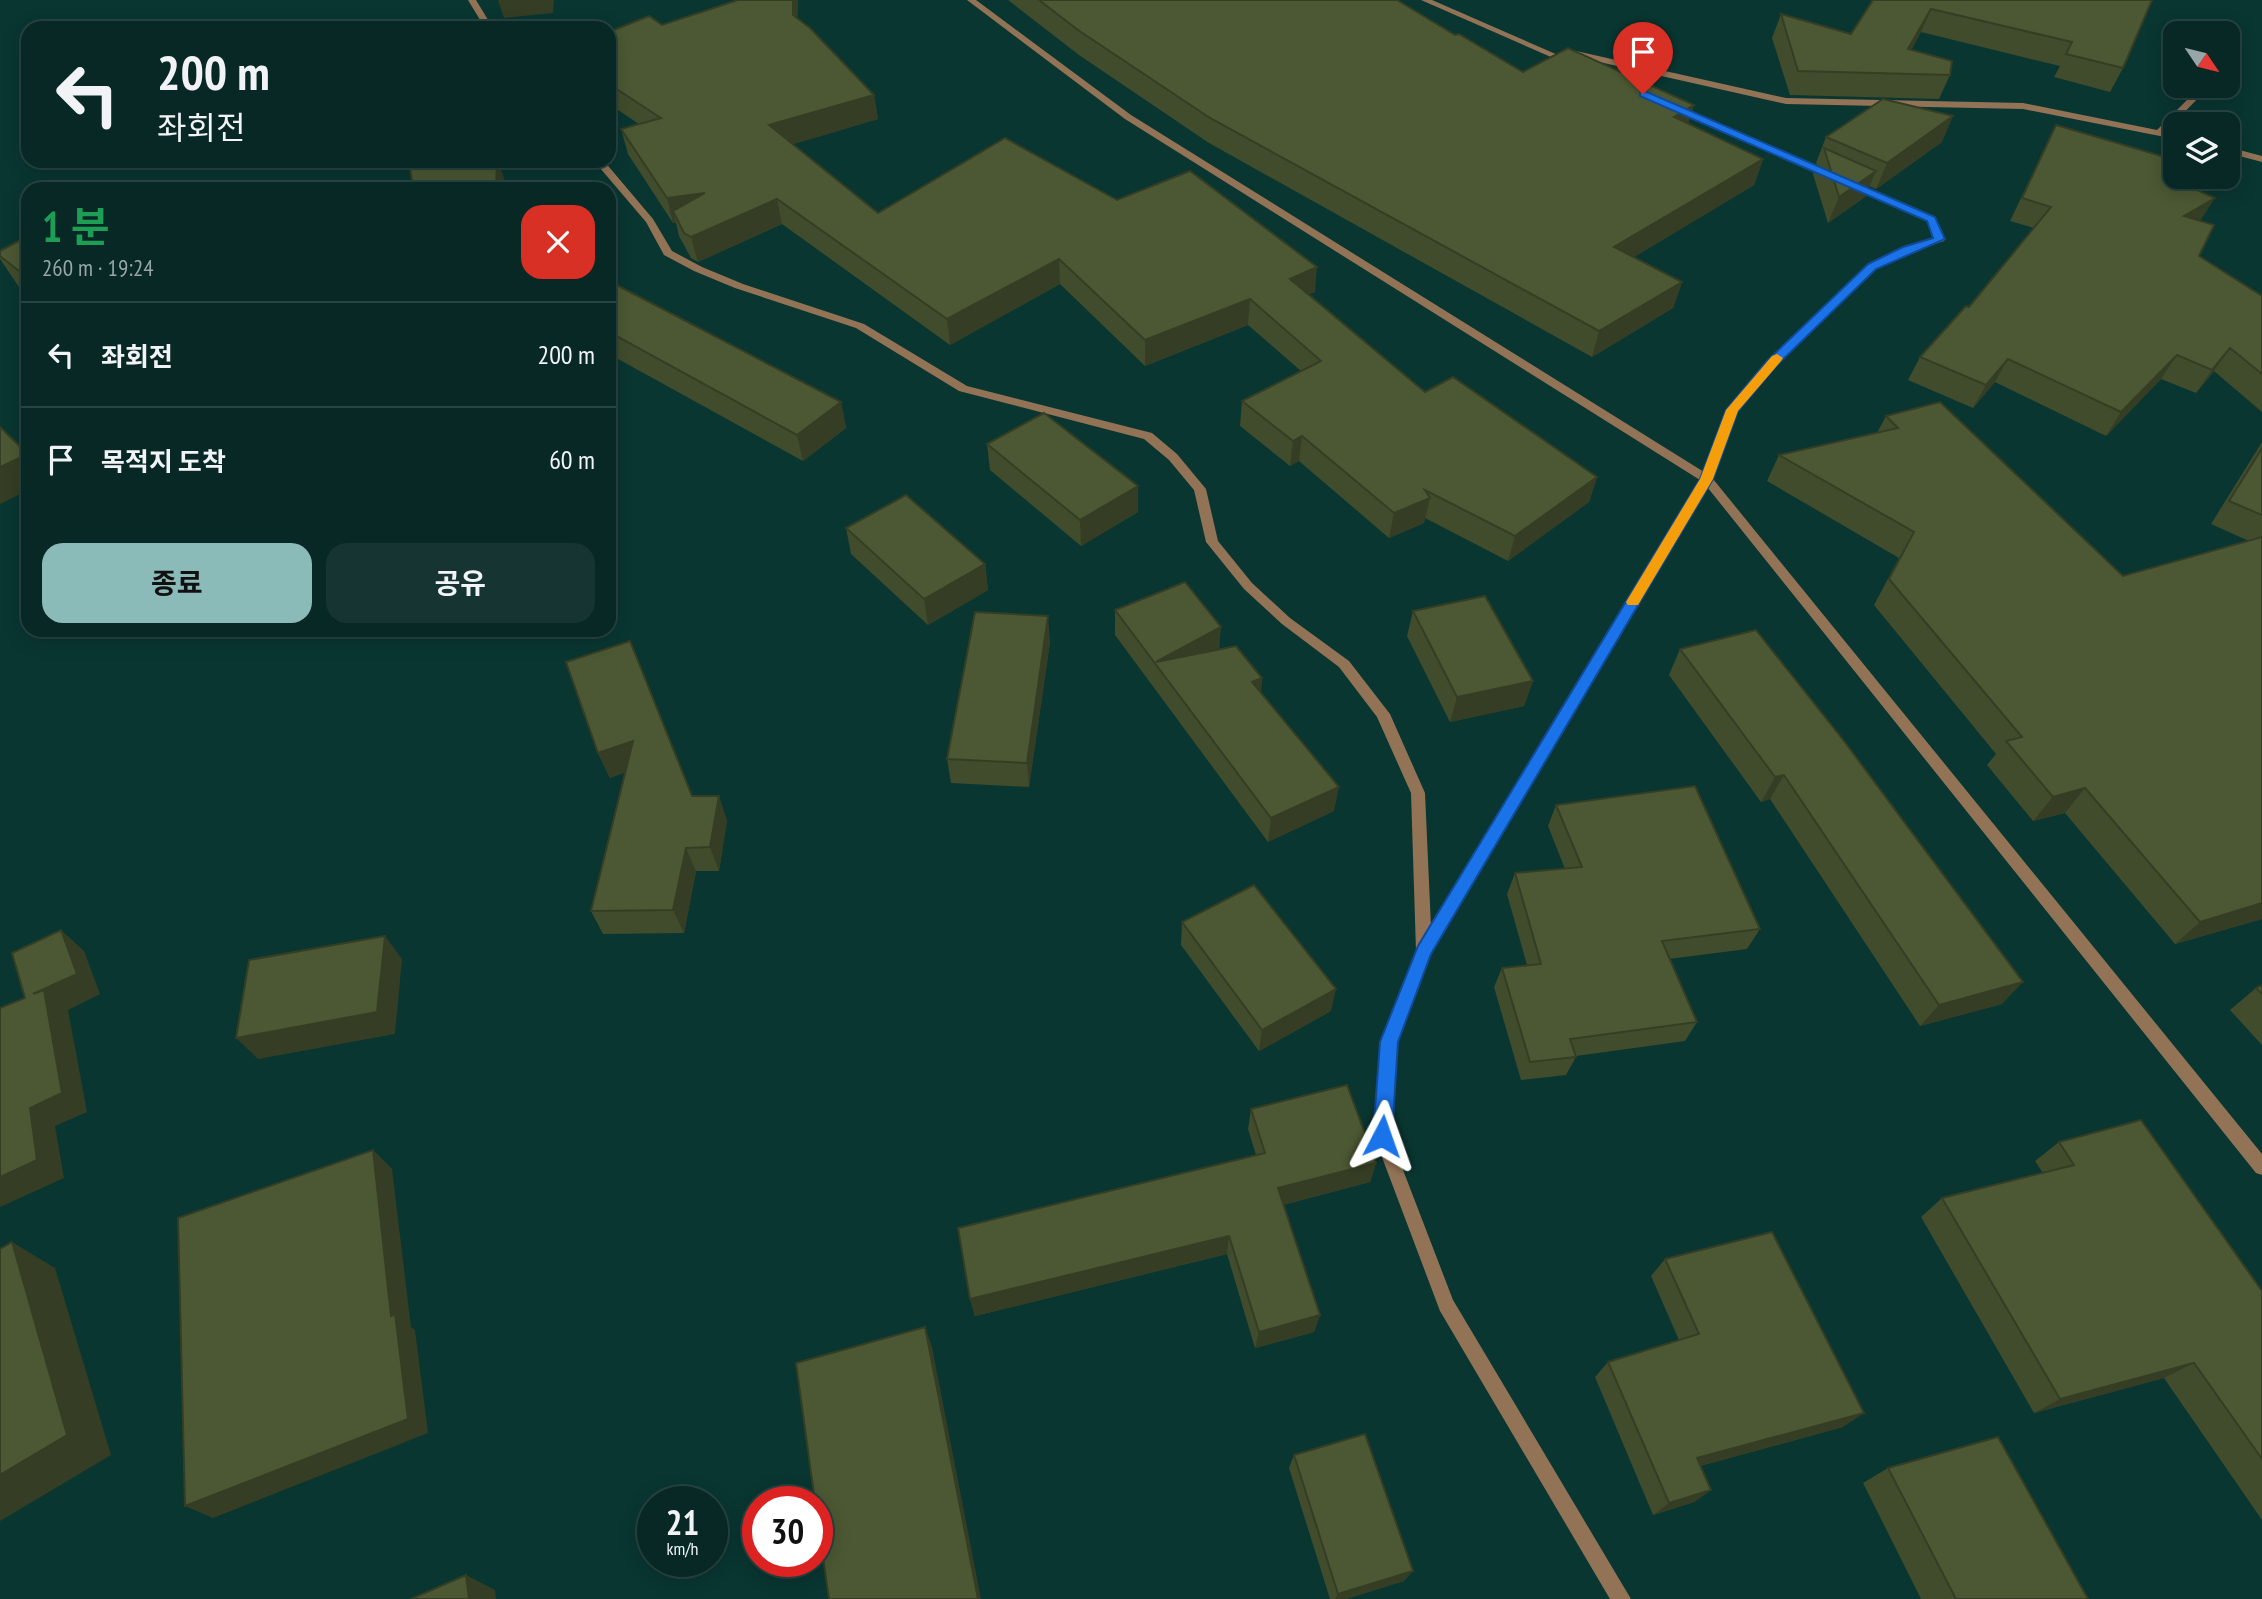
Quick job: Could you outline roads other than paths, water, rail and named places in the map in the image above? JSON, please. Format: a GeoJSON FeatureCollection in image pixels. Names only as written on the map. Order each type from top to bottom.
{"type":"FeatureCollection","features":[{"type":"Feature","properties":{"kind":"street"},"geometry":{"type":"LineString","coordinates":[[472,0],[485,21]]}},
{"type":"Feature","properties":{"kind":"street"},"geometry":{"type":"LineString","coordinates":[[971,0],[1128,117],[1707,479],[2262,1167]]}},
{"type":"Feature","properties":{"kind":"street"},"geometry":{"type":"LineString","coordinates":[[1425,0],[1598,75]]}},
{"type":"Feature","properties":{"kind":"street"},"geometry":{"type":"LineString","coordinates":[[1523,42],[1786,101],[2023,106],[2163,133]]}},
{"type":"Feature","properties":{"kind":"street"},"geometry":{"type":"LineString","coordinates":[[2160,132],[2194,98]]}},
{"type":"Feature","properties":{"kind":"street"},"geometry":{"type":"LineString","coordinates":[[1621,1599],[1446,1305],[1382,1136],[1389,1042],[1424,951],[1707,479],[1732,410],[1771,363],[1872,267],[1907,250],[1940,239],[1931,219],[1660,102]]}},
{"type":"Feature","properties":{"kind":"street"},"geometry":{"type":"LineString","coordinates":[[2240,153],[2262,159]]}},
{"type":"Feature","properties":{"kind":"street"},"geometry":{"type":"LineString","coordinates":[[605,168],[650,222],[668,253],[698,269],[739,286],[860,326],[963,389],[1148,436],[1173,457],[1200,489],[1212,542],[1248,586],[1286,621],[1344,664],[1383,714],[1418,793],[1424,951]]}}]}
